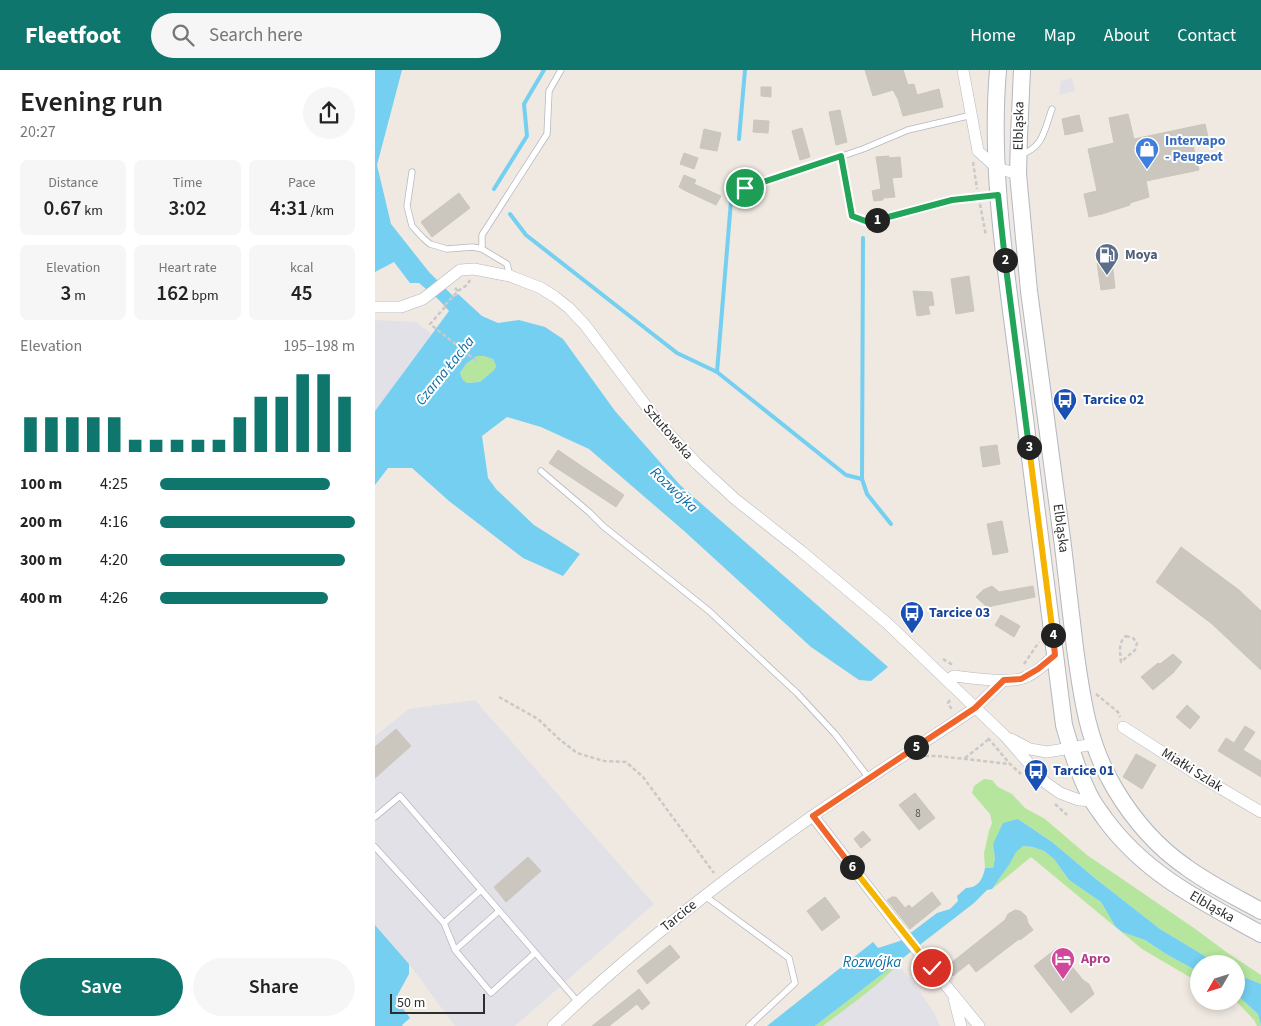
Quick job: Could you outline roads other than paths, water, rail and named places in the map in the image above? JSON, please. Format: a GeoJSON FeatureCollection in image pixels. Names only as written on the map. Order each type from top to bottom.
{"type":"FeatureCollection","features":[{"type":"Feature","properties":{"kind":"main road","name":"Elbląska"},"geometry":{"type":"LineString","coordinates":[[998,70],[997,168],[1004,255],[1064,725],[1071,748],[1082,780],[1093,802],[1131,850],[1173,884],[1261,934]]}},
{"type":"Feature","properties":{"kind":"main road","name":"Elbląska"},"geometry":{"type":"LineString","coordinates":[[1022,70],[1019,174],[1029,291],[1085,714],[1100,762],[1115,790],[1131,813],[1158,844],[1185,867],[1261,911]]}},
{"type":"Feature","properties":{"kind":"street"},"geometry":{"type":"LineString","coordinates":[[963,70],[979,151],[997,168],[1019,174]]}},
{"type":"Feature","properties":{"kind":"street","name":"Sztutowska"},"geometry":{"type":"LineString","coordinates":[[375,308],[401,307],[423,299],[460,270],[474,270],[510,276],[541,288],[555,297],[569,308],[585,325],[659,423],[697,464],[735,499],[887,623],[1005,736],[1045,783],[1060,793],[1079,800],[1093,802]]}},
{"type":"Feature","properties":{"kind":"street"},"geometry":{"type":"LineString","coordinates":[[947,680],[954,676],[1004,680],[1021,679],[1038,669],[1055,655]]}},
{"type":"Feature","properties":{"kind":"street","name":"Tarcice"},"geometry":{"type":"LineString","coordinates":[[553,1026],[643,946],[721,882],[813,816],[975,708],[1004,680]]}},
{"type":"Feature","properties":{"kind":"street","name":"Miałki Szlak"},"geometry":{"type":"LineString","coordinates":[[1123,727],[1198,775],[1261,812]]}},
{"type":"Feature","properties":{"kind":"street","name":"Sztutowska"},"geometry":{"type":"LineString","coordinates":[[1005,736],[1029,750],[1047,752],[1094,744]]}},
{"type":"Feature","properties":{"kind":"street"},"geometry":{"type":"LineString","coordinates":[[813,816],[918,952],[979,1026]]}},
{"type":"Feature","properties":{"kind":"street"},"geometry":{"type":"LineString","coordinates":[[953,995],[961,1026]]}},
{"type":"Feature","properties":{"kind":"lane"},"geometry":{"type":"LineString","coordinates":[[482,249],[482,235],[547,134],[549,92],[561,70]]}},
{"type":"Feature","properties":{"kind":"lane"},"geometry":{"type":"LineString","coordinates":[[1019,155],[1028,152],[1039,144],[1052,109]]}},
{"type":"Feature","properties":{"kind":"lane"},"geometry":{"type":"LineString","coordinates":[[729,187],[745,188],[863,149],[909,130],[972,115]]}},
{"type":"Feature","properties":{"kind":"lane"},"geometry":{"type":"LineString","coordinates":[[841,156],[852,216],[868,222],[952,200],[998,195]]}},
{"type":"Feature","properties":{"kind":"lane"},"geometry":{"type":"LineString","coordinates":[[412,172],[407,206],[412,226],[423,238],[431,244],[447,249],[482,249],[507,264],[510,276]]}},
{"type":"Feature","properties":{"kind":"lane"},"geometry":{"type":"LineString","coordinates":[[541,471],[603,526],[709,611],[797,693],[835,734],[869,779]]}},
{"type":"Feature","properties":{"kind":"lane"},"geometry":{"type":"LineString","coordinates":[[375,817],[400,796],[578,1002]]}},
{"type":"Feature","properties":{"kind":"lane"},"geometry":{"type":"LineString","coordinates":[[375,847],[444,923],[455,950],[491,993],[535,953]]}},
{"type":"Feature","properties":{"kind":"lane"},"geometry":{"type":"LineString","coordinates":[[444,923],[481,890]]}},
{"type":"Feature","properties":{"kind":"lane"},"geometry":{"type":"LineString","coordinates":[[705,896],[789,958],[795,983],[749,1026]]}},
{"type":"Feature","properties":{"kind":"lane"},"geometry":{"type":"LineString","coordinates":[[455,950],[499,910]]}},
{"type":"Feature","properties":{"kind":"water","name":"Czarna Łacha"},"geometry":{"type":"Polygon","coordinates":[[[375,70],[402,70],[377,165],[391,224],[429,272],[454,297],[458,294],[482,316],[498,323],[519,320],[545,327],[563,339],[615,411],[680,485],[888,667],[871,681],[859,680],[811,647],[683,530],[589,449],[541,427],[507,417],[482,436],[488,478],[496,489],[534,525],[580,554],[563,576],[523,558],[449,501],[412,468],[388,468],[375,485],[375,411],[449,311],[419,283],[410,283],[394,262],[375,272],[375,70]],[[477,356],[466,364],[460,373],[463,380],[467,383],[480,382],[494,370],[496,366],[493,359],[477,356]]]}},
{"type":"Feature","properties":{"kind":"water","name":"Rozwójka"},"geometry":{"type":"Polygon","coordinates":[[[1018,819],[1052,842],[1160,929],[1203,955],[1190,955],[1190,967],[1145,940],[1122,932],[1115,926],[1101,902],[1069,880],[1054,859],[1044,851],[1023,846],[1016,852],[992,889],[987,890],[974,903],[815,1026],[767,1026],[873,942],[878,948],[900,941],[937,913],[950,909],[958,901],[957,896],[966,888],[977,885],[983,876],[985,868],[993,868],[995,859],[993,844],[1003,823],[1018,819]]]}},
{"type":"Feature","properties":{"kind":"water"},"geometry":{"type":"Polygon","coordinates":[[[375,925],[409,964],[409,974],[397,996],[400,1005],[410,1018],[403,1026],[375,1026],[375,925]]]}},
{"type":"Feature","properties":{"kind":"water"},"geometry":{"type":"Polygon","coordinates":[[[1245,978],[1261,984],[1261,1026],[1258,1014],[1245,1002],[1245,978]]]}},
{"type":"Feature","properties":{"kind":"waterway"},"geometry":{"type":"LineString","coordinates":[[494,189],[527,136],[524,104],[544,70]]}},
{"type":"Feature","properties":{"kind":"waterway"},"geometry":{"type":"LineString","coordinates":[[739,139],[745,70]]}},
{"type":"Feature","properties":{"kind":"waterway"},"geometry":{"type":"LineString","coordinates":[[717,372],[731,201]]}},
{"type":"Feature","properties":{"kind":"waterway"},"geometry":{"type":"LineString","coordinates":[[510,214],[526,235],[677,353],[717,372],[846,475],[862,479],[867,494],[891,524]]}},
{"type":"Feature","properties":{"kind":"waterway"},"geometry":{"type":"LineString","coordinates":[[862,479],[863,238]]}},
{"type":"Feature","properties":{"kind":"place","name":"Intervapo - Peugeot"},"geometry":{"type":"Point","coordinates":[1147,170]}},
{"type":"Feature","properties":{"kind":"place","name":"Moya"},"geometry":{"type":"Point","coordinates":[1107,276]}},
{"type":"Feature","properties":{"kind":"place","name":"Tarcice 02"},"geometry":{"type":"Point","coordinates":[1065,421]}},
{"type":"Feature","properties":{"kind":"place","name":"Tarcice 03"},"geometry":{"type":"Point","coordinates":[912,634]}},
{"type":"Feature","properties":{"kind":"place","name":"Tarcice 01"},"geometry":{"type":"Point","coordinates":[1036,792]}},
{"type":"Feature","properties":{"kind":"place","name":"Apro"},"geometry":{"type":"Point","coordinates":[1063,980]}}]}
